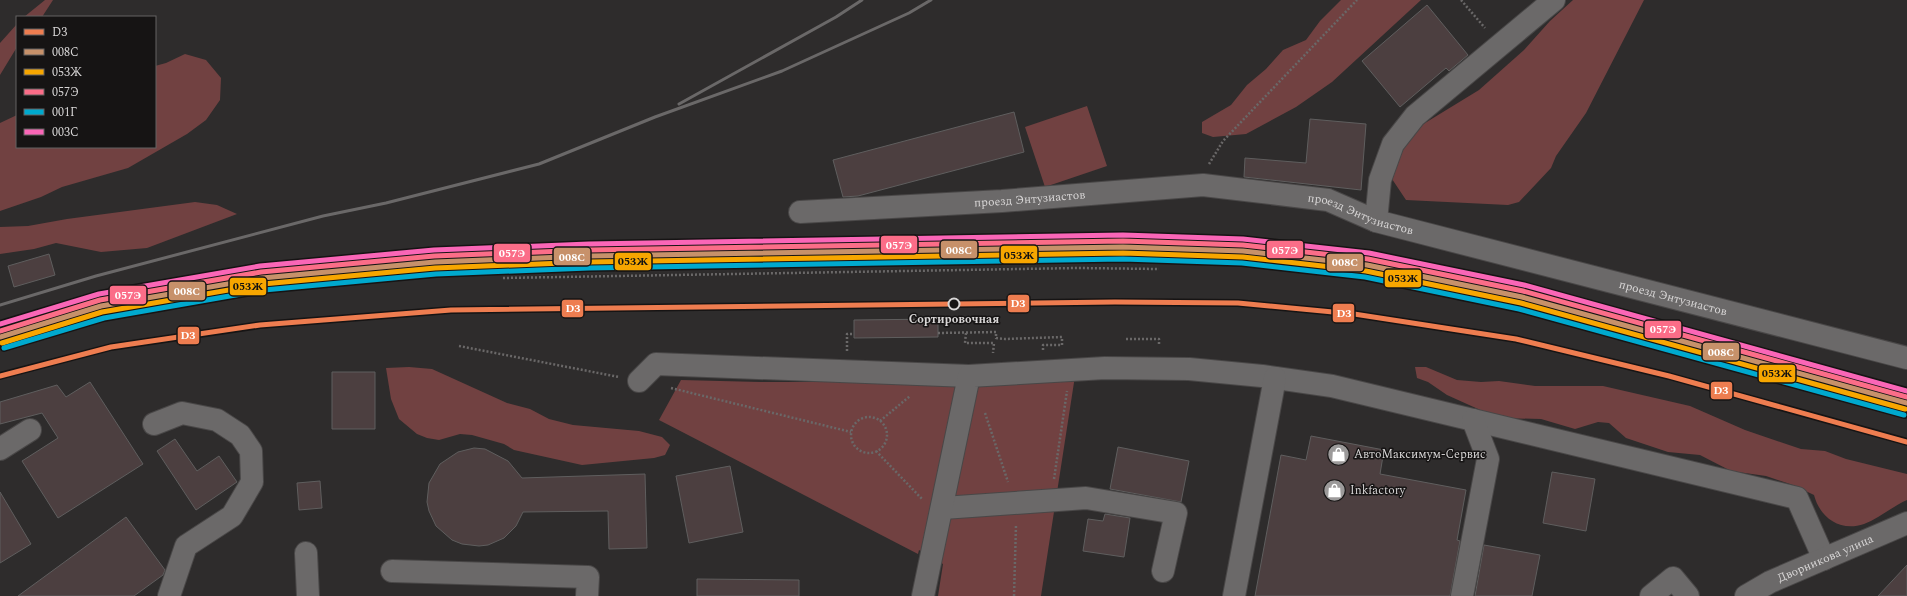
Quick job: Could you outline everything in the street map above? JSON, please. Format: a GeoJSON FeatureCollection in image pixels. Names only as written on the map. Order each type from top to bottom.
{"type":"FeatureCollection","features":[{"type":"Feature","properties":{"kind":"street"},"geometry":{"type":"LineString","coordinates":[[1376,221],[1380,180],[1393,144],[1415,116],[1554,0]]}},
{"type":"Feature","properties":{"kind":"street","name":"проезд Энтузиастов"},"geometry":{"type":"LineString","coordinates":[[800,212],[1002,201],[1203,184],[1328,200],[1376,221],[1907,358]]}},
{"type":"Feature","properties":{"kind":"street"},"geometry":{"type":"LineString","coordinates":[[638,381],[656,364],[969,376],[1105,368],[1190,369],[1332,386],[1797,498],[1824,559]]}},
{"type":"Feature","properties":{"kind":"street"},"geometry":{"type":"LineString","coordinates":[[923,596],[942,513],[969,376]]}},
{"type":"Feature","properties":{"kind":"street"},"geometry":{"type":"LineString","coordinates":[[1234,596],[1275,378]]}},
{"type":"Feature","properties":{"kind":"street"},"geometry":{"type":"LineString","coordinates":[[154,424],[182,413],[217,420],[240,435],[251,451],[252,482],[232,516],[186,546],[169,596]]}},
{"type":"Feature","properties":{"kind":"street"},"geometry":{"type":"LineString","coordinates":[[1462,596],[1488,459],[1472,420]]}},
{"type":"Feature","properties":{"kind":"street"},"geometry":{"type":"LineString","coordinates":[[0,449],[30,430]]}},
{"type":"Feature","properties":{"kind":"street"},"geometry":{"type":"LineString","coordinates":[[942,513],[1086,498],[1176,513],[1163,571]]}},
{"type":"Feature","properties":{"kind":"street","name":"Дворникова улица"},"geometry":{"type":"LineString","coordinates":[[1746,596],[1770,582],[1907,523]]}},
{"type":"Feature","properties":{"kind":"street"},"geometry":{"type":"LineString","coordinates":[[306,553],[308,596]]}},
{"type":"Feature","properties":{"kind":"street"},"geometry":{"type":"LineString","coordinates":[[392,571],[588,577],[588,596]]}},
{"type":"Feature","properties":{"kind":"street"},"geometry":{"type":"LineString","coordinates":[[1651,596],[1673,578],[1688,596]]}},
{"type":"Feature","properties":{"kind":"path"},"geometry":{"type":"LineString","coordinates":[[1203,184],[1206,170],[1223,140],[1357,0]]}},
{"type":"Feature","properties":{"kind":"path"},"geometry":{"type":"LineString","coordinates":[[1461,0],[1500,46]]}},
{"type":"Feature","properties":{"kind":"path"},"geometry":{"type":"LineString","coordinates":[[503,278],[1077,268],[1160,269]]}},
{"type":"Feature","properties":{"kind":"path"},"geometry":{"type":"LineString","coordinates":[[938,333],[996,332],[996,338],[1062,338]]}},
{"type":"Feature","properties":{"kind":"path"},"geometry":{"type":"LineString","coordinates":[[966,333],[965,343],[994,344]]}},
{"type":"Feature","properties":{"kind":"path"},"geometry":{"type":"LineString","coordinates":[[847,351],[847,334],[854,334]]}},
{"type":"Feature","properties":{"kind":"path"},"geometry":{"type":"LineString","coordinates":[[1126,339],[1159,339]]}},
{"type":"Feature","properties":{"kind":"path"},"geometry":{"type":"LineString","coordinates":[[459,346],[638,381],[851,432]]}},
{"type":"Feature","properties":{"kind":"path"},"geometry":{"type":"LineString","coordinates":[[1050,502],[1072,371]]}},
{"type":"Feature","properties":{"kind":"path"},"geometry":{"type":"LineString","coordinates":[[862,418],[874,418],[880,421],[886,431],[886,438],[884,443],[876,451],[865,453],[852,443],[851,432],[857,422],[862,418]]}},
{"type":"Feature","properties":{"kind":"path"},"geometry":{"type":"LineString","coordinates":[[876,451],[942,513]]}},
{"type":"Feature","properties":{"kind":"shaded area"},"geometry":{"type":"Polygon","coordinates":[[[45,0],[53,0],[43,16],[25,16],[45,0]]]}},
{"type":"Feature","properties":{"kind":"shaded area"},"geometry":{"type":"Polygon","coordinates":[[[1341,0],[1421,0],[1332,82],[1296,107],[1246,134],[1213,137],[1202,133],[1202,122],[1231,105],[1247,85],[1266,69],[1283,50],[1306,40],[1320,21],[1341,0]]]}},
{"type":"Feature","properties":{"kind":"shaded area"},"geometry":{"type":"Polygon","coordinates":[[[1573,0],[1644,0],[1586,113],[1556,156],[1551,168],[1519,202],[1508,205],[1406,200],[1392,179],[1393,155],[1407,134],[1479,90],[1524,50],[1550,21],[1573,0]]]}},
{"type":"Feature","properties":{"kind":"shaded area"},"geometry":{"type":"Polygon","coordinates":[[[16,25],[16,49],[0,75],[0,43],[16,25]]]}},
{"type":"Feature","properties":{"kind":"shaded area"},"geometry":{"type":"Polygon","coordinates":[[[185,54],[206,60],[221,78],[220,100],[206,120],[187,134],[128,168],[62,187],[41,197],[0,211],[0,123],[16,115],[16,148],[156,148],[156,66],[166,63],[185,54]]]}},
{"type":"Feature","properties":{"kind":"shaded area"},"geometry":{"type":"Polygon","coordinates":[[[1087,106],[1107,166],[1045,187],[1025,127],[1087,106]]]}},
{"type":"Feature","properties":{"kind":"shaded area"},"geometry":{"type":"Polygon","coordinates":[[[195,202],[217,205],[237,214],[147,248],[101,252],[56,243],[34,249],[0,254],[0,227],[28,226],[67,219],[195,202]]]}},
{"type":"Feature","properties":{"kind":"shaded area"},"geometry":{"type":"Polygon","coordinates":[[[409,367],[432,369],[507,403],[530,409],[549,419],[573,425],[639,431],[662,437],[670,445],[665,455],[654,458],[582,465],[514,450],[504,444],[472,435],[460,434],[439,440],[427,438],[417,434],[399,419],[391,399],[386,368],[409,367]]]}},
{"type":"Feature","properties":{"kind":"shaded area"},"geometry":{"type":"Polygon","coordinates":[[[1415,367],[1426,367],[1457,380],[1481,382],[1499,381],[1535,386],[1603,386],[1690,406],[1745,430],[1801,449],[1825,451],[1846,459],[1907,474],[1907,500],[1864,524],[1847,526],[1839,524],[1826,516],[1817,503],[1814,495],[1793,485],[1766,476],[1731,471],[1700,455],[1668,452],[1626,438],[1609,423],[1598,422],[1575,429],[1541,419],[1498,418],[1447,395],[1428,382],[1417,378],[1415,367]]]}},
{"type":"Feature","properties":{"kind":"shaded area"},"geometry":{"type":"Polygon","coordinates":[[[1075,376],[1041,596],[938,596],[943,564],[919,550],[918,554],[659,420],[681,380],[760,382],[947,382],[1075,376]]]}},
{"type":"Feature","properties":{"kind":"building"},"geometry":{"type":"Polygon","coordinates":[[[1427,5],[1468,55],[1449,71],[1446,68],[1400,107],[1362,61],[1427,5]]]}},
{"type":"Feature","properties":{"kind":"building"},"geometry":{"type":"Polygon","coordinates":[[[1014,112],[1024,152],[858,196],[843,197],[833,160],[1014,112]]]}},
{"type":"Feature","properties":{"kind":"building"},"geometry":{"type":"Polygon","coordinates":[[[1310,119],[1366,124],[1361,190],[1244,177],[1245,158],[1306,163],[1310,119]]]}},
{"type":"Feature","properties":{"kind":"building"},"geometry":{"type":"Polygon","coordinates":[[[49,254],[55,275],[14,287],[8,266],[49,254]]]}},
{"type":"Feature","properties":{"kind":"building"},"geometry":{"type":"Polygon","coordinates":[[[938,319],[938,337],[854,338],[854,320],[938,319]]]}},
{"type":"Feature","properties":{"kind":"building"},"geometry":{"type":"Polygon","coordinates":[[[332,372],[375,372],[375,429],[332,429],[332,372]]]}},
{"type":"Feature","properties":{"kind":"building"},"geometry":{"type":"Polygon","coordinates":[[[90,382],[143,464],[58,518],[22,461],[58,438],[42,413],[0,424],[0,402],[57,385],[66,397],[90,382]]]}},
{"type":"Feature","properties":{"kind":"building"},"geometry":{"type":"Polygon","coordinates":[[[1311,436],[1384,450],[1380,474],[1466,490],[1457,540],[1460,541],[1450,596],[1255,596],[1281,455],[1306,460],[1311,436]]]}},
{"type":"Feature","properties":{"kind":"building"},"geometry":{"type":"Polygon","coordinates":[[[175,439],[197,471],[219,456],[237,482],[196,510],[157,451],[175,439]]]}},
{"type":"Feature","properties":{"kind":"building"},"geometry":{"type":"Polygon","coordinates":[[[1118,447],[1189,461],[1181,502],[1110,489],[1118,447]]]}},
{"type":"Feature","properties":{"kind":"building"},"geometry":{"type":"Polygon","coordinates":[[[474,448],[485,449],[508,461],[522,478],[645,474],[647,548],[609,549],[608,511],[523,512],[516,526],[504,538],[488,545],[479,546],[462,544],[452,540],[436,526],[429,511],[427,502],[429,483],[440,464],[458,452],[474,448]]]}},
{"type":"Feature","properties":{"kind":"building"},"geometry":{"type":"Polygon","coordinates":[[[730,466],[743,532],[689,543],[676,476],[730,466]]]}},
{"type":"Feature","properties":{"kind":"building"},"geometry":{"type":"Polygon","coordinates":[[[1552,472],[1595,479],[1586,531],[1543,523],[1552,472]]]}},
{"type":"Feature","properties":{"kind":"building"},"geometry":{"type":"Polygon","coordinates":[[[320,481],[322,508],[299,510],[297,483],[320,481]]]}},
{"type":"Feature","properties":{"kind":"building"},"geometry":{"type":"Polygon","coordinates":[[[0,492],[31,544],[0,563],[0,492]]]}},
{"type":"Feature","properties":{"kind":"building"},"geometry":{"type":"Polygon","coordinates":[[[1105,514],[1130,518],[1124,557],[1083,551],[1088,519],[1103,521],[1105,514]]]}},
{"type":"Feature","properties":{"kind":"building"},"geometry":{"type":"Polygon","coordinates":[[[126,517],[165,570],[163,575],[134,596],[18,596],[126,517]]]}},
{"type":"Feature","properties":{"kind":"building"},"geometry":{"type":"Polygon","coordinates":[[[1484,545],[1540,555],[1532,596],[1475,596],[1484,545]]]}},
{"type":"Feature","properties":{"kind":"building"},"geometry":{"type":"Polygon","coordinates":[[[1907,565],[1907,596],[1878,596],[1907,565]]]}},
{"type":"Feature","properties":{"kind":"building"},"geometry":{"type":"Polygon","coordinates":[[[697,579],[799,580],[799,596],[697,596],[697,579]]]}},
{"type":"Feature","properties":{"kind":"railway"},"geometry":{"type":"LineString","coordinates":[[679,104],[836,17],[862,0]]}},
{"type":"Feature","properties":{"kind":"railway"},"geometry":{"type":"LineString","coordinates":[[0,305],[96,276],[323,216],[386,203],[539,164],[655,117],[782,71],[909,13],[931,0]]}},
{"type":"Feature","properties":{"kind":"transit line","name":"003С"},"geometry":{"type":"LineString","coordinates":[[0,324],[99,294],[260,266],[434,250],[589,244],[1123,235],[1243,239],[1369,253],[1524,285],[1907,391]]}},
{"type":"Feature","properties":{"kind":"transit line","name":"057Э"},"geometry":{"type":"LineString","coordinates":[[0,331],[100,300],[261,272],[434,256],[589,250],[1123,241],[1243,245],[1368,259],[1523,291],[1907,397]]}},
{"type":"Feature","properties":{"kind":"transit line","name":"008С"},"geometry":{"type":"LineString","coordinates":[[0,337],[101,306],[262,278],[435,262],[589,256],[1123,247],[1243,251],[1367,265],[1522,297],[1907,403]]}},
{"type":"Feature","properties":{"kind":"transit line","name":"053Ж"},"geometry":{"type":"LineString","coordinates":[[2,343],[102,312],[263,284],[435,268],[589,262],[1123,253],[1243,257],[1366,271],[1521,303],[1905,409]]}},
{"type":"Feature","properties":{"kind":"transit line","name":"001Г"},"geometry":{"type":"LineString","coordinates":[[4,348],[104,318],[264,290],[436,274],[589,268],[1123,259],[1242,263],[1365,277],[1519,309],[1904,415]]}},
{"type":"Feature","properties":{"kind":"transit line","name":"D3"},"geometry":{"type":"LineString","coordinates":[[0,376],[111,347],[260,325],[451,310],[1115,302],[1238,303],[1354,314],[1516,339],[1669,376],[1907,442]]}},
{"type":"Feature","properties":{"kind":"place","name":"Сортировочная"},"geometry":{"type":"Point","coordinates":[954,304]}},
{"type":"Feature","properties":{"kind":"place","name":"АвтоМаксимум-Сервиc"},"geometry":{"type":"Point","coordinates":[1338,454]}},
{"type":"Feature","properties":{"kind":"place","name":"Inkfactory"},"geometry":{"type":"Point","coordinates":[1335,490]}}]}
